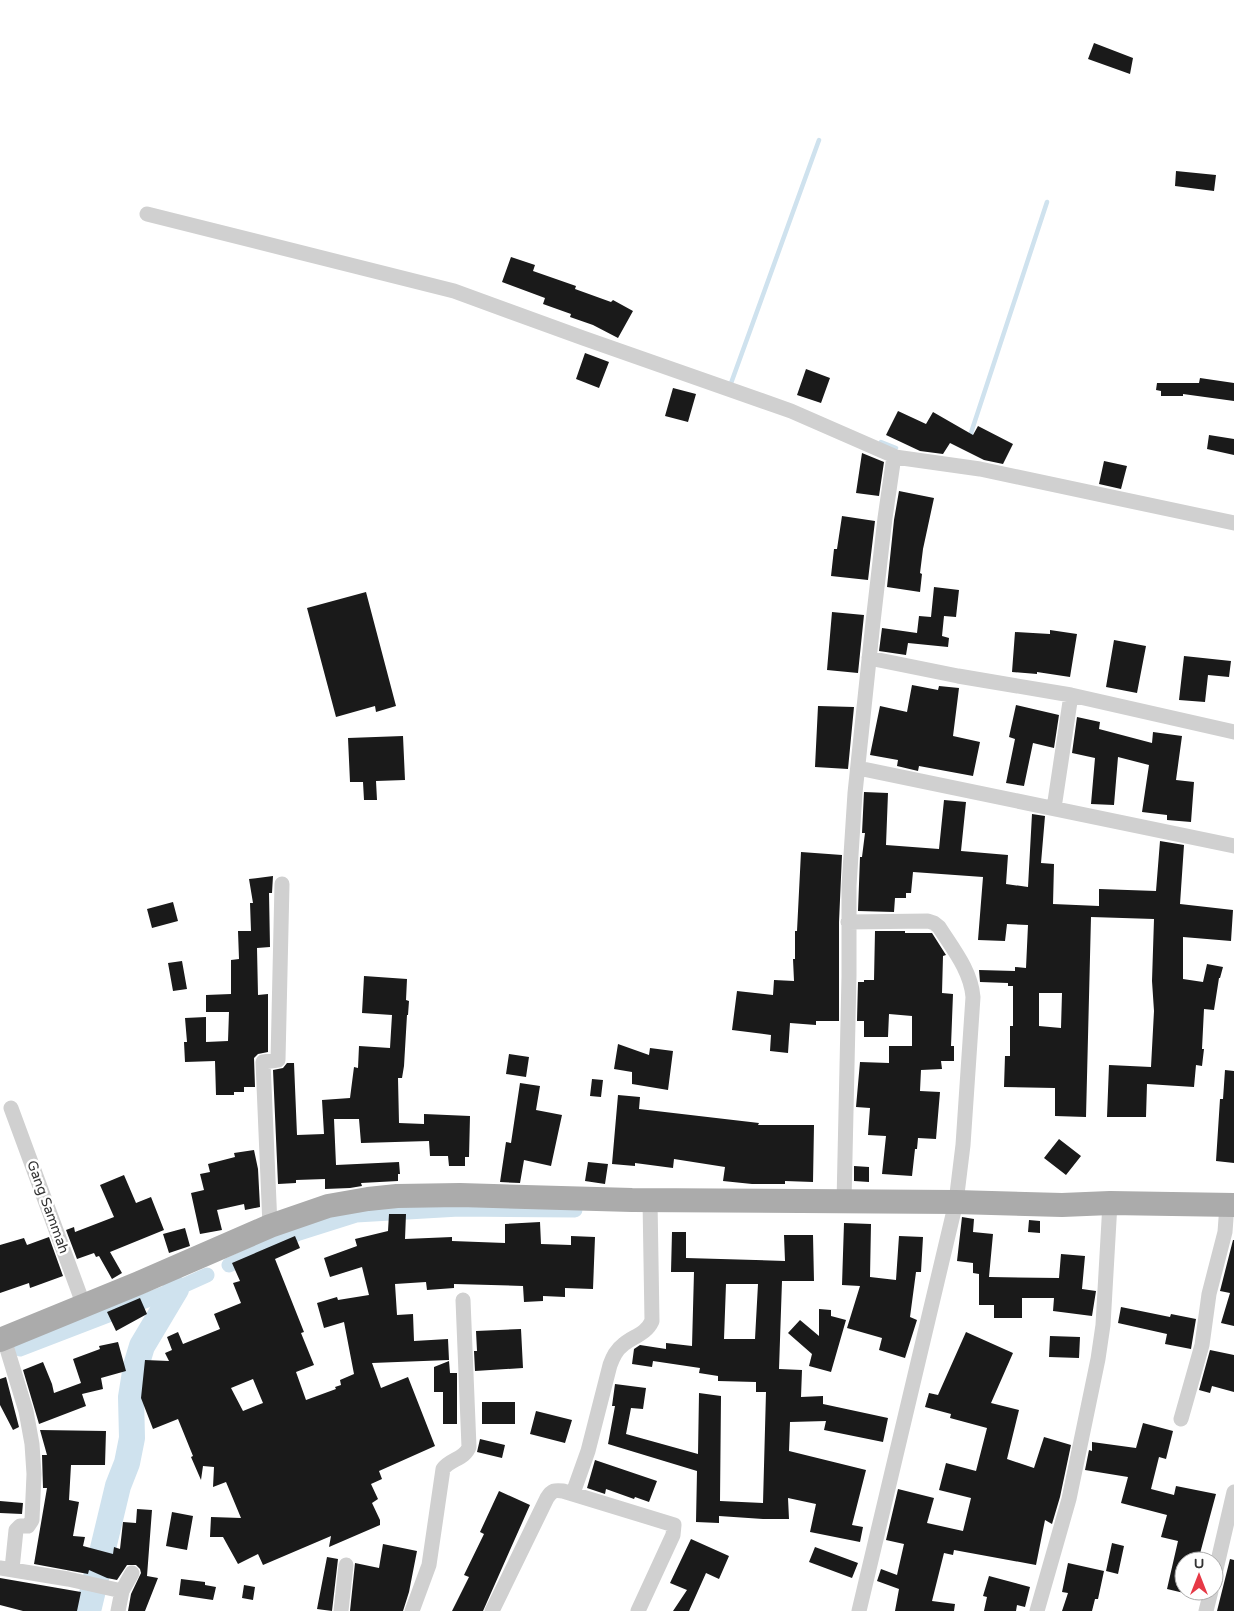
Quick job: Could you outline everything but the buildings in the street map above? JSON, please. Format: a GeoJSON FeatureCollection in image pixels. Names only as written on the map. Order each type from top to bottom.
{"type":"FeatureCollection","features":[{"type":"Feature","properties":{"kind":"main road"},"geometry":{"type":"LineString","coordinates":[[2,1339],[270,1226],[328,1206],[368,1199],[397,1196],[460,1195],[650,1200],[1230,1205]]}},
{"type":"Feature","properties":{"kind":"street"},"geometry":{"type":"LineString","coordinates":[[147,214],[454,291],[791,411],[892,454],[895,457],[980,469],[1234,523]]}},
{"type":"Feature","properties":{"kind":"street"},"geometry":{"type":"LineString","coordinates":[[844,1202],[849,886],[869,658],[885,518],[895,457]]}},
{"type":"Feature","properties":{"kind":"street"},"geometry":{"type":"LineString","coordinates":[[869,658],[1071,696],[1234,732]]}},
{"type":"Feature","properties":{"kind":"street"},"geometry":{"type":"LineString","coordinates":[[1054,808],[1071,696]]}},
{"type":"Feature","properties":{"kind":"street"},"geometry":{"type":"LineString","coordinates":[[858,768],[1234,846]]}},
{"type":"Feature","properties":{"kind":"street"},"geometry":{"type":"LineString","coordinates":[[270,1226],[263,1062],[278,1060],[282,884]]}},
{"type":"Feature","properties":{"kind":"street"},"geometry":{"type":"LineString","coordinates":[[848,922],[928,921],[934,923],[940,927],[969,979],[973,997],[964,1145],[956,1202],[859,1611]]}},
{"type":"Feature","properties":{"kind":"street","name":"Gang Sammah"},"geometry":{"type":"LineString","coordinates":[[11,1108],[84,1306]]}},
{"type":"Feature","properties":{"kind":"street"},"geometry":{"type":"LineString","coordinates":[[573,1494],[588,1451],[616,1351],[625,1343],[640,1335],[652,1321],[650,1200]]}},
{"type":"Feature","properties":{"kind":"street"},"geometry":{"type":"LineString","coordinates":[[1037,1611],[1069,1500],[1098,1359],[1103,1325],[1110,1203]]}},
{"type":"Feature","properties":{"kind":"street"},"geometry":{"type":"LineString","coordinates":[[1181,1419],[1202,1345],[1209,1294],[1226,1232],[1230,1205]]}},
{"type":"Feature","properties":{"kind":"street"},"geometry":{"type":"LineString","coordinates":[[412,1611],[429,1565],[443,1469],[447,1464],[463,1456],[467,1452],[468,1447],[462,1300]]}},
{"type":"Feature","properties":{"kind":"street"},"geometry":{"type":"LineString","coordinates":[[2,1339],[26,1411],[33,1456],[32,1520],[28,1526],[20,1526],[16,1530],[6,1568],[85,1582],[122,1591]]}},
{"type":"Feature","properties":{"kind":"street"},"geometry":{"type":"LineString","coordinates":[[492,1611],[551,1492],[554,1490],[563,1491],[674,1525],[673,1535],[638,1611]]}},
{"type":"Feature","properties":{"kind":"street"},"geometry":{"type":"LineString","coordinates":[[1220,1551],[1234,1492]]}},
{"type":"Feature","properties":{"kind":"street"},"geometry":{"type":"LineString","coordinates":[[341,1611],[346,1565]]}},
{"type":"Feature","properties":{"kind":"street"},"geometry":{"type":"LineString","coordinates":[[118,1611],[122,1591],[132,1573]]}},
{"type":"Feature","properties":{"kind":"waterway"},"geometry":{"type":"LineString","coordinates":[[730,386],[819,140]]}},
{"type":"Feature","properties":{"kind":"waterway"},"geometry":{"type":"LineString","coordinates":[[969,439],[1047,202]]}},
{"type":"Feature","properties":{"kind":"waterway"},"geometry":{"type":"LineString","coordinates":[[881,442],[896,448]]}},
{"type":"Feature","properties":{"kind":"waterway"},"geometry":{"type":"LineString","coordinates":[[229,1265],[299,1233],[356,1215],[459,1209],[575,1210]]}},
{"type":"Feature","properties":{"kind":"waterway"},"geometry":{"type":"LineString","coordinates":[[20,1349],[176,1289],[207,1275]]}},
{"type":"Feature","properties":{"kind":"waterway"},"geometry":{"type":"LineString","coordinates":[[88,1611],[118,1486],[127,1463],[132,1438],[131,1397],[136,1366],[142,1346],[176,1289]]}}]}
